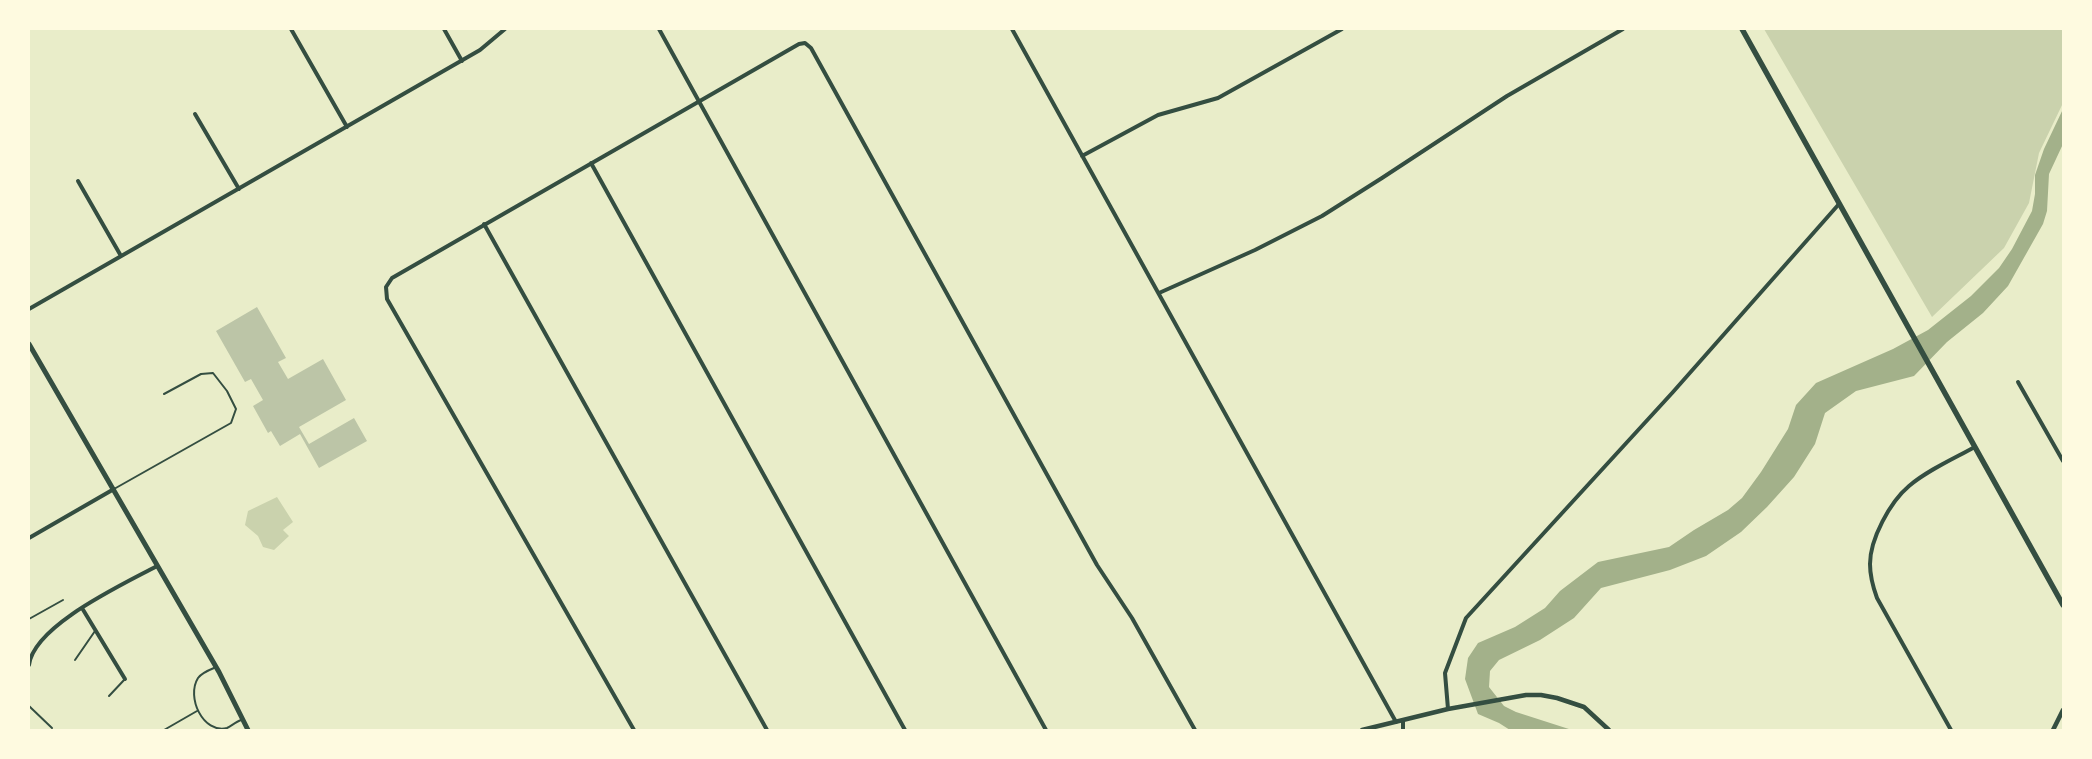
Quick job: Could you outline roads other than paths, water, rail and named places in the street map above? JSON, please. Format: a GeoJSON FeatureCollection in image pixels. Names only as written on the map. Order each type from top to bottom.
{"type":"FeatureCollection","features":[{"type":"Feature","properties":{"kind":"main road"},"geometry":{"type":"LineString","coordinates":[[1742,29],[2063,605]]}},
{"type":"Feature","properties":{"kind":"main road"},"geometry":{"type":"LineString","coordinates":[[29,344],[216,666],[248,730]]}},
{"type":"Feature","properties":{"kind":"street"},"geometry":{"type":"LineString","coordinates":[[291,29],[347,127]]}},
{"type":"Feature","properties":{"kind":"street"},"geometry":{"type":"LineString","coordinates":[[444,29],[462,61]]}},
{"type":"Feature","properties":{"kind":"street"},"geometry":{"type":"LineString","coordinates":[[29,309],[462,61],[493,41],[505,29]]}},
{"type":"Feature","properties":{"kind":"street"},"geometry":{"type":"LineString","coordinates":[[659,29],[1046,730]]}},
{"type":"Feature","properties":{"kind":"street"},"geometry":{"type":"LineString","coordinates":[[1012,29],[1396,722]]}},
{"type":"Feature","properties":{"kind":"street"},"geometry":{"type":"LineString","coordinates":[[1082,156],[1158,115],[1218,98],[1342,29]]}},
{"type":"Feature","properties":{"kind":"street"},"geometry":{"type":"LineString","coordinates":[[1159,293],[1254,250],[1322,216],[1507,96],[1623,29]]}},
{"type":"Feature","properties":{"kind":"street"},"geometry":{"type":"LineString","coordinates":[[634,730],[387,299],[386,287],[392,278],[484,224],[799,44],[806,43],[1097,565],[1132,618],[1196,730]]}},
{"type":"Feature","properties":{"kind":"street"},"geometry":{"type":"LineString","coordinates":[[195,114],[239,189]]}},
{"type":"Feature","properties":{"kind":"street"},"geometry":{"type":"LineString","coordinates":[[591,163],[905,730]]}},
{"type":"Feature","properties":{"kind":"street"},"geometry":{"type":"LineString","coordinates":[[78,181],[121,256]]}},
{"type":"Feature","properties":{"kind":"street"},"geometry":{"type":"LineString","coordinates":[[1448,709],[1445,673],[1466,618],[1673,392],[1839,204]]}},
{"type":"Feature","properties":{"kind":"street"},"geometry":{"type":"LineString","coordinates":[[484,224],[767,730]]}},
{"type":"Feature","properties":{"kind":"street"},"geometry":{"type":"LineString","coordinates":[[2018,382],[2063,461]]}},
{"type":"Feature","properties":{"kind":"street"},"geometry":{"type":"LineString","coordinates":[[1951,730],[1877,598],[1870,563],[1873,545],[1882,523],[1899,496],[1918,479],[1975,447]]}},
{"type":"Feature","properties":{"kind":"street"},"geometry":{"type":"LineString","coordinates":[[29,538],[114,489]]}},
{"type":"Feature","properties":{"kind":"street"},"geometry":{"type":"LineString","coordinates":[[29,665],[39,642],[52,628],[82,608],[157,566]]}},
{"type":"Feature","properties":{"kind":"street"},"geometry":{"type":"LineString","coordinates":[[82,608],[125,679]]}},
{"type":"Feature","properties":{"kind":"street"},"geometry":{"type":"LineString","coordinates":[[1362,730],[1448,709],[1474,706],[1511,697],[1541,695],[1584,707],[1609,730]]}},
{"type":"Feature","properties":{"kind":"street"},"geometry":{"type":"LineString","coordinates":[[2053,730],[2063,710]]}},
{"type":"Feature","properties":{"kind":"street"},"geometry":{"type":"LineString","coordinates":[[2056,724],[2063,718]]}},
{"type":"Feature","properties":{"kind":"street"},"geometry":{"type":"LineString","coordinates":[[1403,721],[1404,730]]}},
{"type":"Feature","properties":{"kind":"lane"},"geometry":{"type":"LineString","coordinates":[[114,489],[231,423],[236,409],[227,391],[213,373],[201,374],[164,394]]}},
{"type":"Feature","properties":{"kind":"lane"},"geometry":{"type":"LineString","coordinates":[[29,619],[63,600]]}},
{"type":"Feature","properties":{"kind":"lane"},"geometry":{"type":"LineString","coordinates":[[75,660],[95,630]]}},
{"type":"Feature","properties":{"kind":"lane"},"geometry":{"type":"LineString","coordinates":[[216,666],[198,677],[194,701],[197,711],[216,727],[226,728],[242,719]]}},
{"type":"Feature","properties":{"kind":"lane"},"geometry":{"type":"LineString","coordinates":[[109,696],[125,679]]}},
{"type":"Feature","properties":{"kind":"lane"},"geometry":{"type":"LineString","coordinates":[[29,706],[52,728]]}},
{"type":"Feature","properties":{"kind":"lane"},"geometry":{"type":"LineString","coordinates":[[164,730],[197,711]]}}]}
